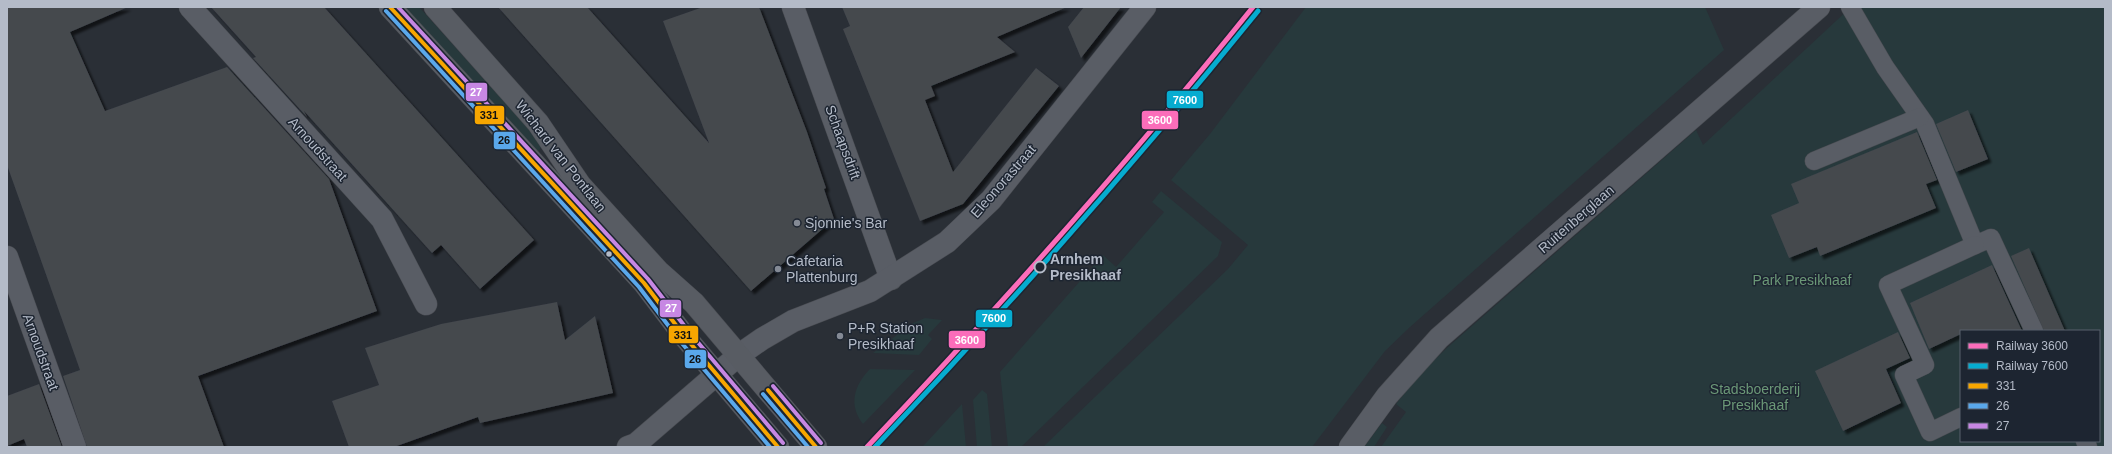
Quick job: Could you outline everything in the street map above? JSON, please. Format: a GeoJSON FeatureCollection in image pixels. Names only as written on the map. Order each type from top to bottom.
{"type":"FeatureCollection","features":[{"type":"Feature","properties":{"kind":"street","name":"Arnoudstraat"},"geometry":{"type":"LineString","coordinates":[[190,7],[382,219],[426,304]]}},
{"type":"Feature","properties":{"kind":"street","name":"Wichard van Pontlaan"},"geometry":{"type":"LineString","coordinates":[[390,7],[644,283],[778,447]]}},
{"type":"Feature","properties":{"kind":"street","name":"Wichard van Pontlaan"},"geometry":{"type":"LineString","coordinates":[[435,7],[538,123],[580,185],[658,271],[694,303],[816,447]]}},
{"type":"Feature","properties":{"kind":"street","name":"Schaapsdrift"},"geometry":{"type":"LineString","coordinates":[[794,7],[891,279]]}},
{"type":"Feature","properties":{"kind":"street","name":"Eleonorastraat"},"geometry":{"type":"LineString","coordinates":[[628,447],[636,444],[739,355],[762,339],[792,322],[870,291],[947,242],[991,200],[1145,7]]}},
{"type":"Feature","properties":{"kind":"street","name":"Ruitenberglaan"},"geometry":{"type":"LineString","coordinates":[[1350,447],[1387,396],[1439,338],[1819,7]]}},
{"type":"Feature","properties":{"kind":"street","name":"Arnoudstraat"},"geometry":{"type":"LineString","coordinates":[[7,257],[75,447]]}},
{"type":"Feature","properties":{"kind":"lane"},"geometry":{"type":"LineString","coordinates":[[1850,7],[1885,67],[1925,124],[1975,245]]}},
{"type":"Feature","properties":{"kind":"lane"},"geometry":{"type":"LineString","coordinates":[[1814,161],[1920,117]]}},
{"type":"Feature","properties":{"kind":"lane"},"geometry":{"type":"LineString","coordinates":[[1960,417],[1930,432],[1904,375],[1925,365],[1888,285],[1991,238],[2034,330]]}},
{"type":"Feature","properties":{"kind":"green space"},"geometry":{"type":"Polygon","coordinates":[[[403,7],[419,7],[542,144],[539,151],[536,152],[403,7]]]}},
{"type":"Feature","properties":{"kind":"green space"},"geometry":{"type":"Polygon","coordinates":[[[1306,7],[1705,7],[1724,50],[1410,327],[1385,351],[1312,447],[1043,447],[1228,269],[1248,245],[1171,180],[1210,134],[1306,7]]]}},
{"type":"Feature","properties":{"kind":"green space","name":"Park Presikhaaf"},"geometry":{"type":"Polygon","coordinates":[[[1851,7],[2105,7],[2105,447],[1381,447],[1406,412],[1396,404],[1419,375],[1448,347],[1696,130],[1703,145],[1851,7]]]}},
{"type":"Feature","properties":{"kind":"green space"},"geometry":{"type":"Polygon","coordinates":[[[1161,191],[1222,242],[1218,256],[1021,447],[1008,447],[1000,372],[1103,255],[1116,267],[1164,212],[1152,202],[1161,191]]]}},
{"type":"Feature","properties":{"kind":"green space"},"geometry":{"type":"Polygon","coordinates":[[[925,318],[942,320],[928,335],[932,339],[919,355],[873,353],[913,323],[925,318]]]}},
{"type":"Feature","properties":{"kind":"green space"},"geometry":{"type":"Polygon","coordinates":[[[870,369],[915,370],[863,424],[858,417],[854,402],[857,388],[864,375],[870,369]]]}},
{"type":"Feature","properties":{"kind":"green space"},"geometry":{"type":"Polygon","coordinates":[[[982,390],[987,394],[992,447],[977,447],[973,400],[982,390]]]}},
{"type":"Feature","properties":{"kind":"green space"},"geometry":{"type":"Polygon","coordinates":[[[962,404],[966,447],[922,447],[926,443],[962,404]]]}},
{"type":"Feature","properties":{"kind":"green space"},"geometry":{"type":"Polygon","coordinates":[[[1382,423],[1387,427],[1374,447],[1364,447],[1382,423]]]}},
{"type":"Feature","properties":{"kind":"building"},"geometry":{"type":"Polygon","coordinates":[[[7,7],[128,7],[70,32],[105,111],[227,67],[329,179],[377,311],[198,376],[224,447],[87,447],[63,376],[80,370],[7,165],[7,7]]]}},
{"type":"Feature","properties":{"kind":"building"},"geometry":{"type":"Polygon","coordinates":[[[211,7],[324,7],[534,240],[480,289],[441,245],[432,253],[304,111],[307,117],[253,58],[256,57],[211,7]]]}},
{"type":"Feature","properties":{"kind":"building"},"geometry":{"type":"Polygon","coordinates":[[[498,7],[587,7],[709,143],[663,21],[703,7],[759,7],[807,132],[826,188],[824,189],[834,219],[751,291],[498,7]]]}},
{"type":"Feature","properties":{"kind":"building"},"geometry":{"type":"Polygon","coordinates":[[[842,7],[1067,7],[997,37],[1015,52],[931,86],[935,96],[925,100],[953,172],[1036,68],[1059,86],[963,204],[920,221],[843,29],[850,26],[842,7]]]}},
{"type":"Feature","properties":{"kind":"building"},"geometry":{"type":"Polygon","coordinates":[[[1084,7],[1121,7],[1081,58],[1068,27],[1084,7]]]}},
{"type":"Feature","properties":{"kind":"building"},"geometry":{"type":"Polygon","coordinates":[[[1968,110],[1988,159],[1956,172],[1936,124],[1968,110]]]}},
{"type":"Feature","properties":{"kind":"building"},"geometry":{"type":"Polygon","coordinates":[[[1917,132],[1937,180],[1926,184],[1936,208],[1820,256],[1817,247],[1789,258],[1771,215],[1799,203],[1791,184],[1917,132]]]}},
{"type":"Feature","properties":{"kind":"building"},"geometry":{"type":"Polygon","coordinates":[[[2029,248],[2065,330],[2044,330],[2011,256],[2029,248]]]}},
{"type":"Feature","properties":{"kind":"building"},"geometry":{"type":"Polygon","coordinates":[[[1992,265],[2022,330],[1960,330],[1960,334],[1929,349],[1910,303],[1992,265]]]}},
{"type":"Feature","properties":{"kind":"building"},"geometry":{"type":"Polygon","coordinates":[[[557,302],[565,340],[595,316],[613,393],[480,423],[478,417],[394,447],[349,447],[332,401],[379,385],[365,348],[441,324],[557,302]]]}},
{"type":"Feature","properties":{"kind":"building"},"geometry":{"type":"Polygon","coordinates":[[[1898,332],[1910,358],[1886,369],[1901,403],[1843,431],[1815,371],[1898,332]]]}},
{"type":"Feature","properties":{"kind":"building"},"geometry":{"type":"Polygon","coordinates":[[[39,384],[62,447],[27,447],[24,439],[7,446],[7,396],[39,384]]]}},
{"type":"Feature","properties":{"kind":"rail line","name":"3600"},"geometry":{"type":"LineString","coordinates":[[867,447],[967,340],[1113,176],[1253,7]]}},
{"type":"Feature","properties":{"kind":"rail line","name":"7600"},"geometry":{"type":"LineString","coordinates":[[875,447],[974,341],[1071,233],[1166,123],[1258,11]]}},
{"type":"Feature","properties":{"kind":"transit line","name":"331"},"geometry":{"type":"LineString","coordinates":[[390,7],[644,283],[685,337],[778,447]]}},
{"type":"Feature","properties":{"kind":"transit line","name":"27"},"geometry":{"type":"LineString","coordinates":[[398,7],[648,279],[690,333],[783,443]]}},
{"type":"Feature","properties":{"kind":"transit line","name":"26"},"geometry":{"type":"LineString","coordinates":[[386,11],[639,287],[680,341],[770,447]]}},
{"type":"Feature","properties":{"kind":"transit line","name":"27"},"geometry":{"type":"LineString","coordinates":[[773,386],[821,443]]}},
{"type":"Feature","properties":{"kind":"transit line","name":"331"},"geometry":{"type":"LineString","coordinates":[[768,390],[816,447]]}},
{"type":"Feature","properties":{"kind":"transit line","name":"26"},"geometry":{"type":"LineString","coordinates":[[763,394],[808,447]]}},
{"type":"Feature","properties":{"kind":"place","name":"Sjonnie's Bar"},"geometry":{"type":"Point","coordinates":[797,223]}},
{"type":"Feature","properties":{"kind":"place","name":"Arnhem Presikhaaf"},"geometry":{"type":"Point","coordinates":[1040,267]}},
{"type":"Feature","properties":{"kind":"place","name":"Cafetaria Plattenburg"},"geometry":{"type":"Point","coordinates":[778,269]}},
{"type":"Feature","properties":{"kind":"place","name":"P+R Station Presikhaaf"},"geometry":{"type":"Point","coordinates":[840,336]}},
{"type":"Feature","properties":{"kind":"park label","name":"Stadsboerderij Presikhaaf"},"geometry":{"type":"Point","coordinates":[1755,398]}}]}
